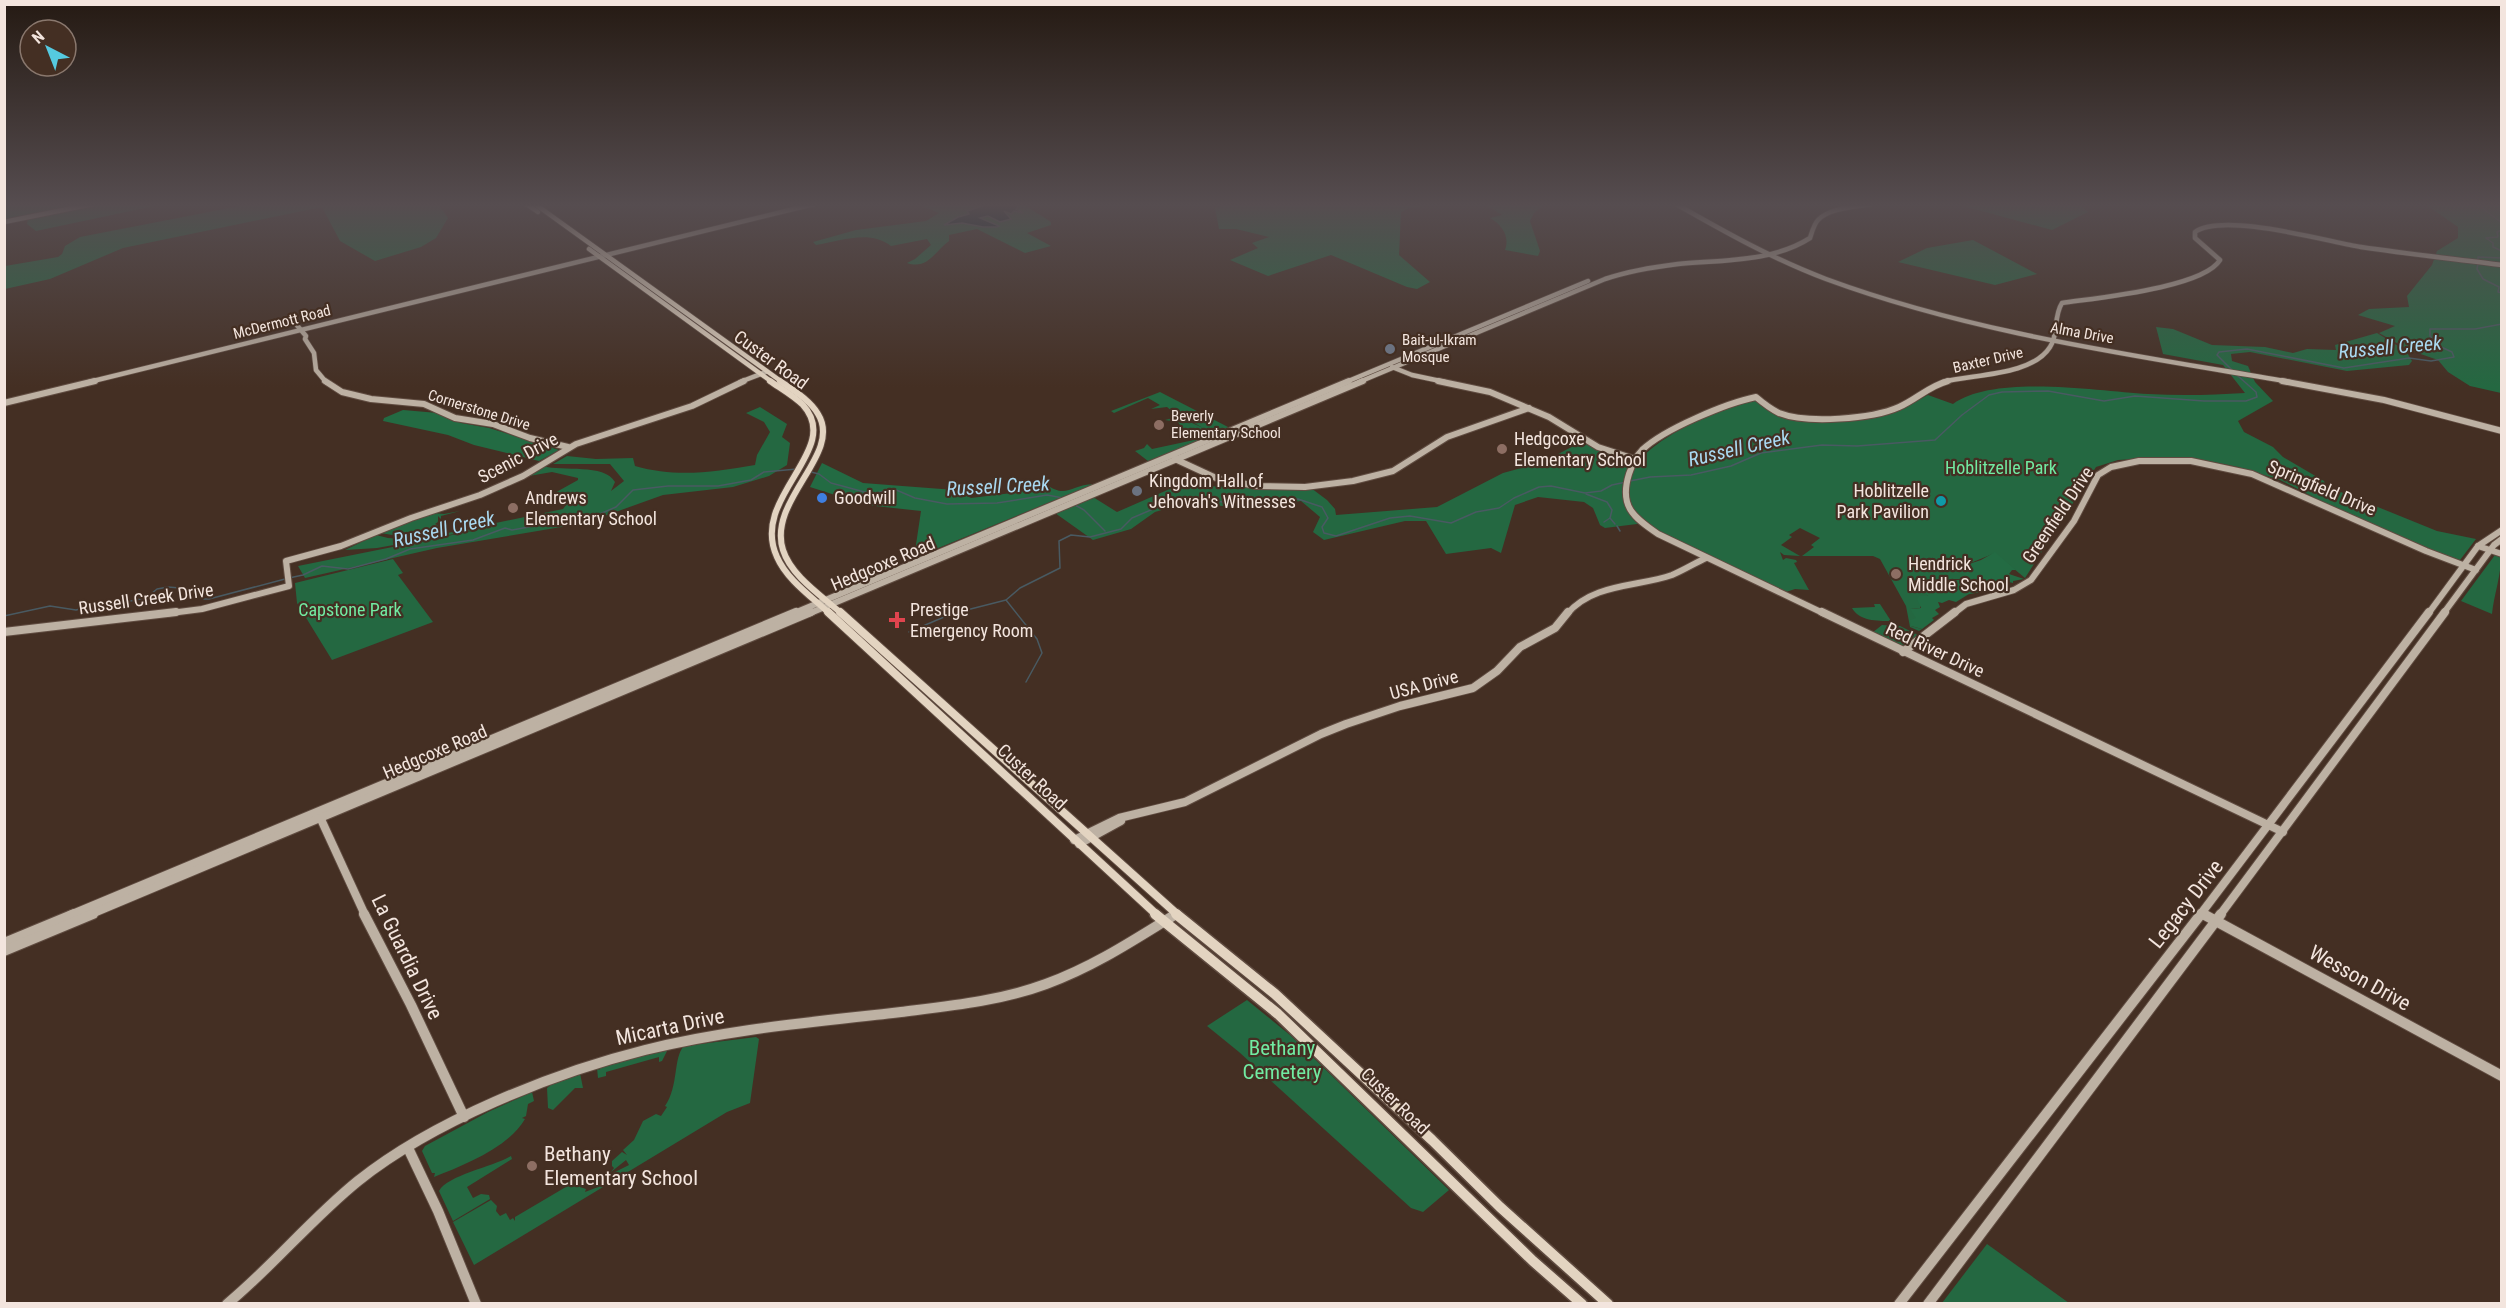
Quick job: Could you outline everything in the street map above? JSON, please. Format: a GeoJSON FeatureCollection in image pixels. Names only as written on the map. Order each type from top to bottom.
{"type":"FeatureCollection","features":[{"type":"Feature","properties":{"kind":"main road","name":"McDermott Road"},"geometry":{"type":"LineString","coordinates":[[4,401],[555,265]]}},
{"type":"Feature","properties":{"kind":"main road","name":"Custer Road"},"geometry":{"type":"LineString","coordinates":[[615,265],[711,339],[764,373],[808,412],[813,425],[814,438],[810,452],[774,513],[770,533],[771,544],[784,572],[1164,922],[1278,1014],[1533,1261],[1582,1304]]}},
{"type":"Feature","properties":{"kind":"main road"},"geometry":{"type":"LineString","coordinates":[[617,265],[719,337],[764,373],[800,395],[820,417],[823,437],[819,451],[810,452]]}},
{"type":"Feature","properties":{"kind":"main road","name":"Hedgcoxe Road"},"geometry":{"type":"LineString","coordinates":[[1173,458],[1387,365],[1609,273],[1643,265]]}},
{"type":"Feature","properties":{"kind":"main road","name":"Hedgcoxe Road"},"geometry":{"type":"LineString","coordinates":[[928,560],[1005,524],[1079,497],[1612,276],[1670,265]]}},
{"type":"Feature","properties":{"kind":"main road","name":"Alma Drive"},"geometry":{"type":"LineString","coordinates":[[1795,265],[1926,308],[2055,339],[2384,399],[2502,429]]}},
{"type":"Feature","properties":{"kind":"main road"},"geometry":{"type":"LineString","coordinates":[[2055,339],[2058,310],[2062,303],[2160,288],[2187,280],[2216,265]]}},
{"type":"Feature","properties":{"kind":"main road","name":"Cornerstone Drive"},"geometry":{"type":"LineString","coordinates":[[296,329],[300,338],[305,339],[314,353],[316,370],[328,385],[342,392],[371,399],[424,404],[455,418],[494,424],[530,438],[568,447]]}},
{"type":"Feature","properties":{"kind":"main road"},"geometry":{"type":"LineString","coordinates":[[711,339],[719,337]]}},
{"type":"Feature","properties":{"kind":"main road","name":"Baxter Drive"},"geometry":{"type":"LineString","coordinates":[[1635,459],[1641,450],[1651,443],[1726,404],[1756,397],[1778,412],[1802,418],[1882,413],[1899,407],[1939,383],[2002,371],[2035,361],[2042,356],[2055,339]]}},
{"type":"Feature","properties":{"kind":"main road"},"geometry":{"type":"LineString","coordinates":[[1387,365],[1419,376],[1481,389],[1562,424],[1598,447],[1635,459]]}},
{"type":"Feature","properties":{"kind":"main road","name":"Scenic Drive"},"geometry":{"type":"LineString","coordinates":[[289,585],[286,561],[341,546],[402,521],[494,490],[523,476],[568,447],[698,404],[764,373]]}},
{"type":"Feature","properties":{"kind":"main road"},"geometry":{"type":"LineString","coordinates":[[1173,458],[1216,478],[1251,485],[1321,485],[1349,482],[1392,472],[1413,462],[1440,440],[1504,420],[1529,408]]}},
{"type":"Feature","properties":{"kind":"main road","name":"Custer Road"},"geometry":{"type":"LineString","coordinates":[[819,451],[783,513],[781,535],[791,566],[1176,914],[1275,994],[1432,1140],[1500,1207],[1608,1304]]}},
{"type":"Feature","properties":{"kind":"main road","name":"Red River Drive"},"geometry":{"type":"LineString","coordinates":[[1635,459],[1624,491],[1624,499],[1632,513],[1650,529],[1706,558],[2283,832]]}},
{"type":"Feature","properties":{"kind":"main road","name":"Springfield Drive"},"geometry":{"type":"LineString","coordinates":[[2150,461],[2191,461],[2260,476],[2476,570]]}},
{"type":"Feature","properties":{"kind":"main road","name":"Greenfield Drive"},"geometry":{"type":"LineString","coordinates":[[1903,652],[1966,603],[2014,590],[2031,580],[2074,521],[2098,475],[2122,464],[2150,461]]}},
{"type":"Feature","properties":{"kind":"main road","name":"Hedgcoxe Road"},"geometry":{"type":"LineString","coordinates":[[4,951],[319,815],[828,601],[1011,528],[1063,503]]}},
{"type":"Feature","properties":{"kind":"main road"},"geometry":{"type":"LineString","coordinates":[[1005,524],[1011,528]]}},
{"type":"Feature","properties":{"kind":"main road","name":"Legacy Drive"},"geometry":{"type":"LineString","coordinates":[[1899,1304],[2269,826],[2463,565],[2478,546],[2502,530]]}},
{"type":"Feature","properties":{"kind":"main road","name":"Legacy Drive"},"geometry":{"type":"LineString","coordinates":[[1928,1304],[2283,832],[2490,550],[2502,539]]}},
{"type":"Feature","properties":{"kind":"main road"},"geometry":{"type":"LineString","coordinates":[[2478,546],[2502,554]]}},
{"type":"Feature","properties":{"kind":"main road","name":"USA Drive"},"geometry":{"type":"LineString","coordinates":[[1077,842],[1131,816],[1185,802],[1346,724],[1400,706],[1473,688],[1497,671],[1520,647],[1555,628],[1571,609],[1586,598],[1619,586],[1671,575],[1706,558]]}},
{"type":"Feature","properties":{"kind":"main road","name":"Russell Creek Drive"},"geometry":{"type":"LineString","coordinates":[[4,632],[202,609],[289,585]]}},
{"type":"Feature","properties":{"kind":"main road"},"geometry":{"type":"LineString","coordinates":[[859,642],[868,638]]}},
{"type":"Feature","properties":{"kind":"main road","name":"Hedgcoxe Road"},"geometry":{"type":"LineString","coordinates":[[4,943],[319,815]]}},
{"type":"Feature","properties":{"kind":"main road","name":"La Guardia Drive"},"geometry":{"type":"LineString","coordinates":[[319,815],[362,910],[411,1005],[464,1117]]}},
{"type":"Feature","properties":{"kind":"main road","name":"Wesson Drive"},"geometry":{"type":"LineString","coordinates":[[2202,913],[2502,1076]]}},
{"type":"Feature","properties":{"kind":"main road","name":"Micarta Drive"},"geometry":{"type":"LineString","coordinates":[[227,1304],[266,1271],[334,1201],[383,1163],[464,1117],[564,1073],[661,1045],[712,1035],[967,1004],[1045,985],[1107,957],[1176,914]]}},
{"type":"Feature","properties":{"kind":"main road"},"geometry":{"type":"LineString","coordinates":[[408,1148],[438,1211],[476,1304]]}},
{"type":"Feature","properties":{"kind":"green space"},"geometry":{"type":"Polygon","coordinates":[[[83,265],[50,279],[5,289],[5,266],[83,265]]]}},
{"type":"Feature","properties":{"kind":"green space"},"geometry":{"type":"Polygon","coordinates":[[[1242,265],[1301,265],[1268,276],[1242,265]]]}},
{"type":"Feature","properties":{"kind":"green space"},"geometry":{"type":"Polygon","coordinates":[[[1355,265],[1411,265],[1430,282],[1417,289],[1355,265]]]}},
{"type":"Feature","properties":{"kind":"green space"},"geometry":{"type":"Polygon","coordinates":[[[1911,265],[2020,265],[2037,274],[1995,285],[1911,265]]]}},
{"type":"Feature","properties":{"kind":"green space"},"geometry":{"type":"Polygon","coordinates":[[[2432,265],[2501,265],[2501,393],[2470,386],[2448,372],[2438,360],[2409,350],[2379,333],[2395,326],[2358,315],[2369,309],[2409,307],[2407,296],[2432,265]]]}},
{"type":"Feature","properties":{"kind":"green space","name":"Hoblitzelle Park"},"geometry":{"type":"Polygon","coordinates":[[[2156,327],[2173,329],[2212,345],[2265,347],[2293,353],[2307,349],[2336,350],[2335,345],[2377,333],[2406,351],[2412,361],[2409,365],[2347,371],[2250,352],[2231,354],[2232,361],[2248,366],[2255,382],[2273,401],[2238,421],[2244,432],[2273,447],[2283,457],[2324,481],[2326,486],[2437,531],[2476,539],[2460,560],[2456,560],[2335,508],[2280,480],[2238,467],[2204,460],[2168,457],[2118,460],[2096,467],[2025,578],[1995,553],[1968,564],[1965,579],[1951,579],[1922,588],[1928,596],[1920,603],[1920,608],[1911,609],[1917,618],[1911,626],[1922,629],[1919,631],[1910,627],[1906,606],[1880,559],[1873,556],[1802,556],[1814,547],[1811,545],[1820,538],[1800,528],[1789,535],[1792,537],[1781,545],[1800,556],[1784,555],[1780,552],[1783,560],[1786,558],[1796,560],[1797,562],[1794,563],[1809,590],[1795,589],[1786,592],[1666,536],[1645,523],[1605,528],[1600,525],[1593,508],[1584,502],[1538,497],[1515,505],[1501,553],[1491,548],[1446,554],[1426,521],[1405,521],[1324,540],[1313,532],[1320,517],[1301,501],[1244,508],[1201,504],[1175,506],[1155,512],[1131,529],[1093,540],[1055,513],[1093,497],[1117,512],[1172,488],[1192,486],[1311,488],[1327,500],[1335,509],[1336,515],[1437,507],[1503,473],[1543,462],[1581,442],[1604,453],[1639,463],[1646,454],[1674,433],[1711,414],[1745,402],[1757,401],[1799,419],[1882,415],[1893,413],[1928,395],[1953,404],[1971,395],[1994,389],[2019,387],[2075,388],[2173,395],[2245,393],[2223,365],[2163,354],[2156,327]]]}},
{"type":"Feature","properties":{"kind":"green space"},"geometry":{"type":"Polygon","coordinates":[[[1160,392],[1230,428],[1148,461],[1135,451],[1144,448],[1147,444],[1152,449],[1194,440],[1189,435],[1180,436],[1179,434],[1187,432],[1182,427],[1173,429],[1172,427],[1180,425],[1178,422],[1165,420],[1173,418],[1171,415],[1180,423],[1192,423],[1203,428],[1194,423],[1196,419],[1192,416],[1177,415],[1167,407],[1151,409],[1160,405],[1148,398],[1114,413],[1111,411],[1160,392]]]}},
{"type":"Feature","properties":{"kind":"green space"},"geometry":{"type":"Polygon","coordinates":[[[760,407],[787,424],[782,437],[790,443],[787,465],[769,476],[733,487],[663,495],[585,523],[437,548],[305,578],[298,566],[482,529],[377,548],[345,550],[376,535],[414,540],[563,509],[569,501],[551,495],[578,478],[552,472],[529,476],[543,466],[602,472],[615,482],[611,491],[624,481],[610,464],[553,464],[567,456],[596,459],[633,458],[635,466],[680,473],[710,472],[755,465],[757,455],[770,432],[764,422],[746,413],[760,407]]]}},
{"type":"Feature","properties":{"kind":"green space"},"geometry":{"type":"Polygon","coordinates":[[[403,410],[438,413],[461,423],[489,428],[559,450],[539,461],[474,445],[448,435],[383,421],[384,418],[403,410]]]}},
{"type":"Feature","properties":{"kind":"green space"},"geometry":{"type":"Polygon","coordinates":[[[822,463],[863,483],[955,490],[971,498],[1020,492],[1044,483],[1063,491],[1094,484],[914,558],[921,511],[866,505],[810,487],[822,463]]]}},
{"type":"Feature","properties":{"kind":"green space"},"geometry":{"type":"Polygon","coordinates":[[[460,511],[441,516],[441,519],[438,516],[438,522],[435,524],[439,526],[443,523],[443,532],[411,538],[380,533],[434,513],[460,511]]]}},
{"type":"Feature","properties":{"kind":"green space"},"geometry":{"type":"Polygon","coordinates":[[[1995,552],[2016,570],[2012,570],[2009,574],[2024,579],[2013,581],[2013,583],[2005,581],[2003,589],[1969,594],[1956,602],[1949,600],[1938,602],[1940,607],[1935,610],[1939,614],[1932,618],[1934,620],[1922,629],[1911,626],[1910,620],[1916,618],[1910,609],[1921,608],[1917,599],[1919,596],[1928,596],[1921,589],[1927,588],[1929,584],[1965,579],[1963,566],[1995,552]]]}},
{"type":"Feature","properties":{"kind":"green space"},"geometry":{"type":"Polygon","coordinates":[[[2495,555],[2501,556],[2501,564],[2492,614],[2461,601],[2495,555]]]}},
{"type":"Feature","properties":{"kind":"green space","name":"Capstone Park"},"geometry":{"type":"Polygon","coordinates":[[[393,559],[403,573],[398,575],[433,622],[332,660],[297,603],[295,583],[393,559]]]}},
{"type":"Feature","properties":{"kind":"green space"},"geometry":{"type":"Polygon","coordinates":[[[1874,604],[1880,604],[1891,621],[1864,618],[1852,608],[1875,607],[1874,604]]]}},
{"type":"Feature","properties":{"kind":"green space"},"geometry":{"type":"Polygon","coordinates":[[[1882,625],[1900,626],[1918,635],[1901,647],[1872,633],[1882,625]]]}},
{"type":"Feature","properties":{"kind":"green space","name":"Bethany Cemetery"},"geometry":{"type":"Polygon","coordinates":[[[1247,1000],[1290,1035],[1449,1190],[1423,1212],[1411,1208],[1239,1052],[1207,1026],[1247,1000]]]}},
{"type":"Feature","properties":{"kind":"green space"},"geometry":{"type":"Polygon","coordinates":[[[756,1037],[759,1039],[750,1103],[727,1112],[474,1265],[453,1222],[491,1200],[497,1206],[496,1211],[500,1216],[506,1213],[510,1220],[513,1218],[515,1221],[515,1217],[576,1181],[580,1187],[586,1189],[585,1192],[598,1187],[611,1174],[629,1165],[626,1160],[611,1172],[614,1168],[612,1161],[622,1152],[627,1155],[623,1150],[634,1140],[643,1121],[656,1114],[661,1116],[667,1107],[665,1106],[672,1090],[678,1057],[684,1046],[756,1037]]]}},
{"type":"Feature","properties":{"kind":"green space"},"geometry":{"type":"Polygon","coordinates":[[[667,1051],[662,1061],[659,1062],[659,1057],[606,1072],[606,1076],[598,1078],[597,1068],[599,1070],[602,1066],[667,1051]]]}},
{"type":"Feature","properties":{"kind":"green space"},"geometry":{"type":"Polygon","coordinates":[[[580,1073],[583,1088],[575,1088],[553,1110],[548,1108],[547,1088],[580,1073]]]}},
{"type":"Feature","properties":{"kind":"green space"},"geometry":{"type":"Polygon","coordinates":[[[532,1092],[534,1101],[528,1104],[526,1116],[522,1118],[525,1119],[508,1139],[484,1154],[434,1177],[435,1173],[432,1173],[422,1151],[425,1146],[488,1112],[532,1092]]]}},
{"type":"Feature","properties":{"kind":"green space"},"geometry":{"type":"Polygon","coordinates":[[[511,1156],[512,1159],[467,1187],[473,1198],[481,1194],[489,1195],[490,1199],[453,1221],[439,1191],[444,1185],[511,1156]]]}},
{"type":"Feature","properties":{"kind":"green space"},"geometry":{"type":"Polygon","coordinates":[[[1987,1244],[2069,1303],[1942,1303],[1987,1244]]]}},
{"type":"Feature","properties":{"kind":"waterway","name":"Russell Creek"},"geometry":{"type":"LineString","coordinates":[[2478,265],[2477,269],[2483,279],[2499,287],[2498,292],[2502,293]]}},
{"type":"Feature","properties":{"kind":"waterway","name":"Russell Creek"},"geometry":{"type":"LineString","coordinates":[[2232,370],[2217,355],[2219,352],[2247,349],[2344,368],[2409,358],[2431,361],[2454,357],[2452,352],[2439,346],[2430,336],[2430,329],[2475,329],[2502,324]]}},
{"type":"Feature","properties":{"kind":"waterway","name":"Russell Creek"},"geometry":{"type":"LineString","coordinates":[[1630,481],[1650,477],[1691,475],[1731,466],[1761,453],[1822,445],[1857,446],[1935,440],[1962,415],[1989,395],[2002,392],[2048,391],[2104,401],[2135,396],[2204,401],[2246,401],[2257,397],[2256,392],[2238,376]]}},
{"type":"Feature","properties":{"kind":"waterway","name":"Russell Creek"},"geometry":{"type":"LineString","coordinates":[[289,578],[303,575],[322,566],[348,569],[386,559],[410,549],[473,540],[505,528],[512,530],[529,527],[550,519],[574,517],[588,519],[616,507],[633,490],[668,486],[718,486],[751,480],[764,472],[797,469]]}},
{"type":"Feature","properties":{"kind":"waterway","name":"Russell Creek"},"geometry":{"type":"LineString","coordinates":[[811,472],[819,474],[831,483],[872,494],[894,489],[915,498],[947,504],[997,503],[1047,495],[1063,498]]}},
{"type":"Feature","properties":{"kind":"waterway","name":"Russell Creek"},"geometry":{"type":"LineString","coordinates":[[1006,600],[1020,588],[1060,568],[1059,541],[1071,535],[1090,537],[1121,529],[1132,518],[1172,501],[1208,500],[1230,503],[1298,499],[1322,507],[1328,518],[1322,527],[1324,533],[1336,536],[1390,518],[1410,516],[1451,523],[1476,512],[1499,508],[1514,498],[1539,487],[1551,486],[1585,493],[1601,491],[1612,485],[1626,482]]}},
{"type":"Feature","properties":{"kind":"waterway"},"geometry":{"type":"LineString","coordinates":[[1586,494],[1607,502],[1612,510],[1610,518]]}},
{"type":"Feature","properties":{"kind":"waterway","name":"Russell Creek"},"geometry":{"type":"LineString","coordinates":[[1075,505],[1084,510],[1105,531]]}},
{"type":"Feature","properties":{"kind":"waterway"},"geometry":{"type":"LineString","coordinates":[[1604,522],[1610,518]]}},
{"type":"Feature","properties":{"kind":"waterway"},"geometry":{"type":"LineString","coordinates":[[1610,518],[1615,524]]}},
{"type":"Feature","properties":{"kind":"waterway"},"geometry":{"type":"LineString","coordinates":[[1617,526],[1620,531]]}},
{"type":"Feature","properties":{"kind":"waterway","name":"Russell Creek"},"geometry":{"type":"LineString","coordinates":[[4,616],[50,606],[76,610],[105,602],[120,603],[146,598],[157,589],[168,587],[192,589],[204,599],[209,599],[285,579]]}},
{"type":"Feature","properties":{"kind":"waterway"},"geometry":{"type":"LineString","coordinates":[[909,632],[951,614],[1006,600]]}},
{"type":"Feature","properties":{"kind":"waterway"},"geometry":{"type":"LineString","coordinates":[[1006,600],[1037,639],[1042,653],[1026,682]]}},
{"type":"Feature","properties":{"kind":"place","name":"Bait-ul-Ikram Mosque"},"geometry":{"type":"Point","coordinates":[1390,349]}},
{"type":"Feature","properties":{"kind":"place","name":"Beverly Elementary School"},"geometry":{"type":"Point","coordinates":[1159,425]}},
{"type":"Feature","properties":{"kind":"place","name":"Hedgcoxe Elementary School"},"geometry":{"type":"Point","coordinates":[1502,449]}},
{"type":"Feature","properties":{"kind":"place","name":"Kingdom Hall of Jehovah's Witnesses"},"geometry":{"type":"Point","coordinates":[1137,491]}},
{"type":"Feature","properties":{"kind":"place","name":"Goodwill"},"geometry":{"type":"Point","coordinates":[822,498]}},
{"type":"Feature","properties":{"kind":"place","name":"Hoblitzelle Park Pavilion"},"geometry":{"type":"Point","coordinates":[1941,501]}},
{"type":"Feature","properties":{"kind":"place","name":"Andrews Elementary School"},"geometry":{"type":"Point","coordinates":[513,508]}},
{"type":"Feature","properties":{"kind":"place","name":"Hendrick Middle School"},"geometry":{"type":"Point","coordinates":[1896,574]}},
{"type":"Feature","properties":{"kind":"place","name":"Prestige Emergency Room"},"geometry":{"type":"Point","coordinates":[897,620]}},
{"type":"Feature","properties":{"kind":"place","name":"Bethany Elementary School"},"geometry":{"type":"Point","coordinates":[532,1166]}}]}
